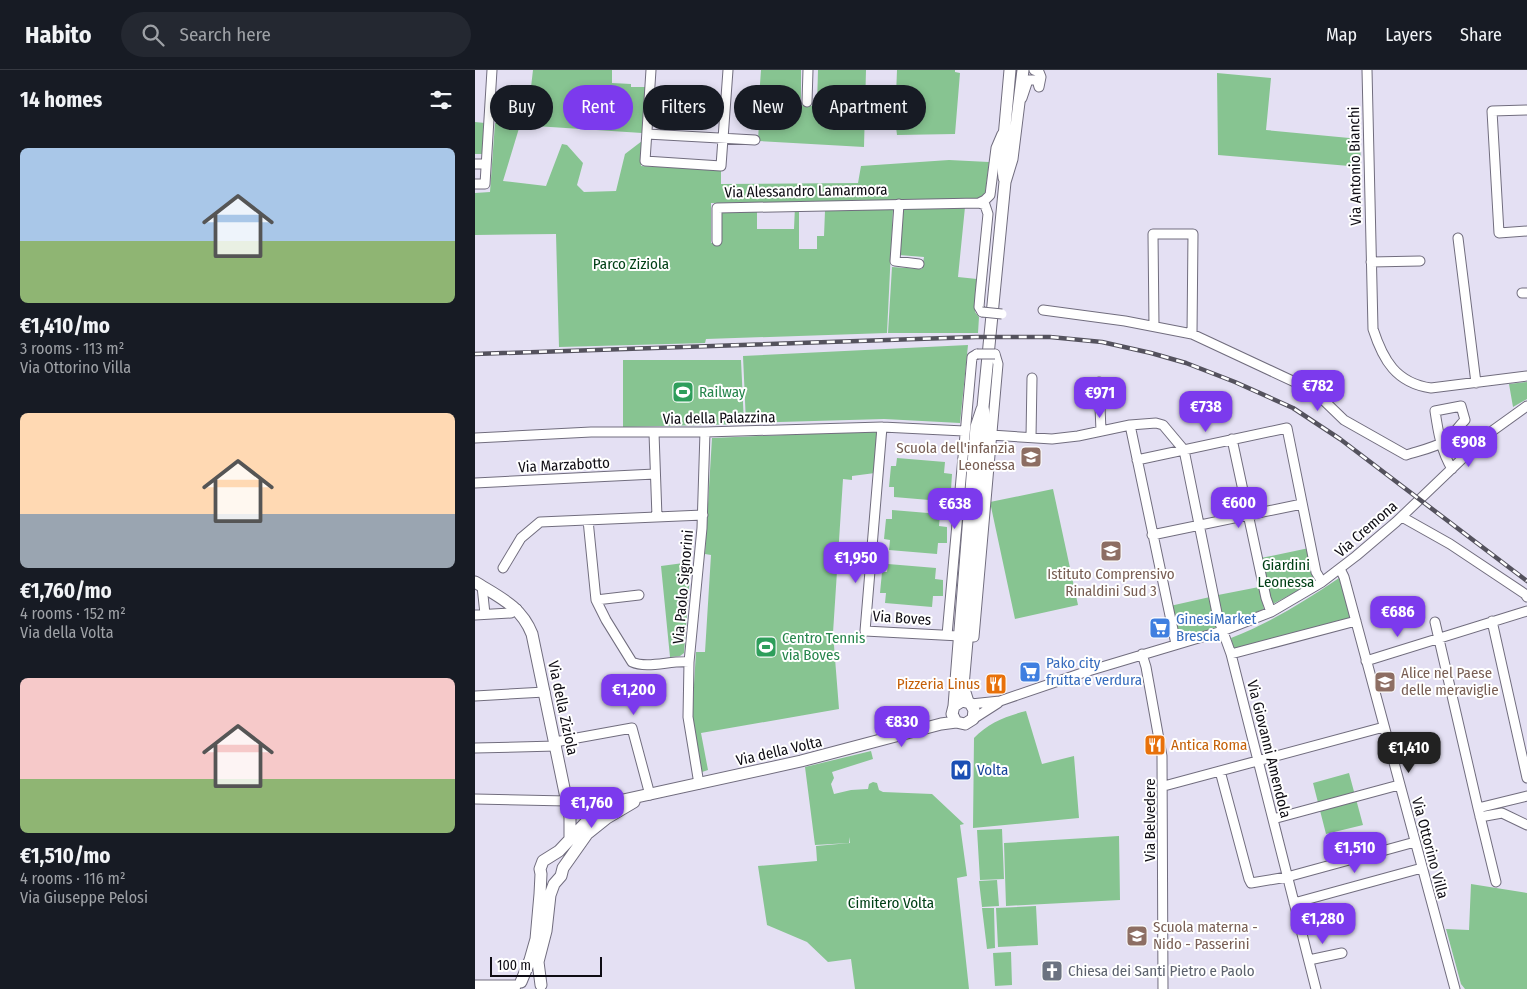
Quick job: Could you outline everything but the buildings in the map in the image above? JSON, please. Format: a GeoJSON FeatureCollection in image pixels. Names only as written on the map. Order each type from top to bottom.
{"type":"FeatureCollection","features":[{"type":"Feature","properties":{"kind":"main road"},"geometry":{"type":"LineString","coordinates":[[954,713],[963,636],[976,427],[983,407],[1005,182],[1002,160],[1010,70]]}},
{"type":"Feature","properties":{"kind":"main road"},"geometry":{"type":"LineString","coordinates":[[1005,182],[1013,159],[1023,70]]}},
{"type":"Feature","properties":{"kind":"main road","name":"Via della Ziziola"},"geometry":{"type":"LineString","coordinates":[[478,584],[517,608],[523,614],[532,634],[570,817]]}},
{"type":"Feature","properties":{"kind":"main road"},"geometry":{"type":"LineString","coordinates":[[963,636],[963,686],[975,710],[973,720]]}},
{"type":"Feature","properties":{"kind":"main road","name":"Via della Volta"},"geometry":{"type":"LineString","coordinates":[[516,986],[530,960],[536,939],[541,865],[546,859],[559,852],[590,818],[623,800],[817,758],[917,730],[954,713],[959,702],[970,703]]}},
{"type":"Feature","properties":{"kind":"main road","name":"Via della Volta"},"geometry":{"type":"LineString","coordinates":[[954,713],[965,724],[973,720]]}},
{"type":"Feature","properties":{"kind":"main road","name":"Via della Volta"},"geometry":{"type":"LineString","coordinates":[[543,987],[538,962],[546,931],[550,895],[557,879],[563,872],[563,868],[587,834],[600,823],[648,796]]}},
{"type":"Feature","properties":{"kind":"main road"},"geometry":{"type":"LineString","coordinates":[[570,817],[579,829],[580,836],[572,846],[573,854]]}},
{"type":"Feature","properties":{"kind":"main road"},"geometry":{"type":"LineString","coordinates":[[569,839],[570,817]]}},
{"type":"Feature","properties":{"kind":"main road"},"geometry":{"type":"LineString","coordinates":[[550,857],[557,858],[563,868]]}},
{"type":"Feature","properties":{"kind":"main road"},"geometry":{"type":"LineString","coordinates":[[541,874],[547,879],[557,879]]}},
{"type":"Feature","properties":{"kind":"main road","name":"Via della Volta"},"geometry":{"type":"LineString","coordinates":[[475,986],[516,986],[533,981],[543,987]]}},
{"type":"Feature","properties":{"kind":"street"},"geometry":{"type":"LineString","coordinates":[[475,184],[485,184],[492,70]]}},
{"type":"Feature","properties":{"kind":"street"},"geometry":{"type":"LineString","coordinates":[[651,70],[645,161],[721,166],[727,70]]}},
{"type":"Feature","properties":{"kind":"street"},"geometry":{"type":"LineString","coordinates":[[807,102],[808,70]]}},
{"type":"Feature","properties":{"kind":"street"},"geometry":{"type":"LineString","coordinates":[[1020,103],[1028,80],[1037,80],[1039,87],[1041,77],[1039,72],[1034,70]]}},
{"type":"Feature","properties":{"kind":"street","name":"Via Antonio Bianchi"},"geometry":{"type":"LineString","coordinates":[[1367,70],[1373,329],[1380,351],[1392,368],[1417,386],[1431,388],[1527,376]]}},
{"type":"Feature","properties":{"kind":"street"},"geometry":{"type":"LineString","coordinates":[[1527,110],[1492,111],[1499,234],[1527,231]]}},
{"type":"Feature","properties":{"kind":"street"},"geometry":{"type":"LineString","coordinates":[[979,203],[990,195],[996,148],[1004,129]]}},
{"type":"Feature","properties":{"kind":"street"},"geometry":{"type":"LineString","coordinates":[[647,134],[755,140]]}},
{"type":"Feature","properties":{"kind":"street"},"geometry":{"type":"LineString","coordinates":[[475,164],[486,164]]}},
{"type":"Feature","properties":{"kind":"street"},"geometry":{"type":"LineString","coordinates":[[979,203],[985,205],[988,214],[979,307],[981,312],[1002,314]]}},
{"type":"Feature","properties":{"kind":"street","name":"Via Alessandro Lamarmora"},"geometry":{"type":"LineString","coordinates":[[717,241],[717,208],[979,203]]}},
{"type":"Feature","properties":{"kind":"street","name":"Via Alessandro Lamarmora"},"geometry":{"type":"LineString","coordinates":[[899,204],[895,261],[919,264]]}},
{"type":"Feature","properties":{"kind":"street"},"geometry":{"type":"LineString","coordinates":[[1153,326],[1153,234],[1193,234],[1192,334]]}},
{"type":"Feature","properties":{"kind":"street"},"geometry":{"type":"LineString","coordinates":[[1458,238],[1476,383]]}},
{"type":"Feature","properties":{"kind":"street"},"geometry":{"type":"LineString","coordinates":[[1371,262],[1420,261]]}},
{"type":"Feature","properties":{"kind":"street"},"geometry":{"type":"LineString","coordinates":[[1043,310],[1153,326],[1192,334],[1314,392],[1344,420],[1406,455],[1441,442],[1445,457],[1452,469]]}},
{"type":"Feature","properties":{"kind":"street"},"geometry":{"type":"LineString","coordinates":[[947,635],[972,357],[977,354],[995,354],[998,364],[974,637],[963,636]]}},
{"type":"Feature","properties":{"kind":"street"},"geometry":{"type":"LineString","coordinates":[[1031,437],[1032,378]]}},
{"type":"Feature","properties":{"kind":"street"},"geometry":{"type":"LineString","coordinates":[[1099,382],[1101,431]]}},
{"type":"Feature","properties":{"kind":"street","name":"Via Cremona"},"geometry":{"type":"LineString","coordinates":[[1085,672],[1175,644],[1222,632],[1271,612],[1322,582],[1402,517],[1488,434],[1527,406]]}},
{"type":"Feature","properties":{"kind":"street"},"geometry":{"type":"LineString","coordinates":[[991,435],[1052,439],[1078,436],[1130,425],[1157,423],[1163,425],[1184,450]]}},
{"type":"Feature","properties":{"kind":"street"},"geometry":{"type":"LineString","coordinates":[[1130,425],[1175,644]]}},
{"type":"Feature","properties":{"kind":"street","name":"Via della Palazzina"},"geometry":{"type":"LineString","coordinates":[[475,438],[591,432],[654,433],[882,427],[964,431]]}},
{"type":"Feature","properties":{"kind":"street","name":"Via Boves"},"geometry":{"type":"LineString","coordinates":[[882,427],[865,631],[963,636]]}},
{"type":"Feature","properties":{"kind":"street"},"geometry":{"type":"LineString","coordinates":[[1137,460],[1287,428],[1316,572],[1322,582]]}},
{"type":"Feature","properties":{"kind":"street","name":"Via Paolo Signorini"},"geometry":{"type":"LineString","coordinates":[[699,784],[687,717],[689,662],[703,515],[705,432]]}},
{"type":"Feature","properties":{"kind":"street"},"geometry":{"type":"LineString","coordinates":[[654,433],[657,517]]}},
{"type":"Feature","properties":{"kind":"street"},"geometry":{"type":"LineString","coordinates":[[1232,439],[1271,612]]}},
{"type":"Feature","properties":{"kind":"street","name":"Via Giovanni Amendola"},"geometry":{"type":"LineString","coordinates":[[1184,450],[1222,632],[1231,654],[1316,989]]}},
{"type":"Feature","properties":{"kind":"street","name":"Via Marzabotto"},"geometry":{"type":"LineString","coordinates":[[475,484],[655,474]]}},
{"type":"Feature","properties":{"kind":"street"},"geometry":{"type":"LineString","coordinates":[[1152,535],[1302,504]]}},
{"type":"Feature","properties":{"kind":"street","name":"Via Paolo Signorini"},"geometry":{"type":"LineString","coordinates":[[503,568],[521,538],[540,522],[703,515]]}},
{"type":"Feature","properties":{"kind":"street"},"geometry":{"type":"LineString","coordinates":[[1402,517],[1450,544],[1527,597]]}},
{"type":"Feature","properties":{"kind":"street","name":"Via Paolo Signorini"},"geometry":{"type":"LineString","coordinates":[[588,520],[596,600],[606,620],[633,662],[639,665],[677,661],[689,662]]}},
{"type":"Feature","properties":{"kind":"street","name":"Via Ottorino Villa"},"geometry":{"type":"LineString","coordinates":[[1340,569],[1356,621],[1455,989]]}},
{"type":"Feature","properties":{"kind":"street","name":"Via della Ziziola"},"geometry":{"type":"LineString","coordinates":[[478,584],[485,614]]}},
{"type":"Feature","properties":{"kind":"street"},"geometry":{"type":"LineString","coordinates":[[596,600],[639,595]]}},
{"type":"Feature","properties":{"kind":"street"},"geometry":{"type":"LineString","coordinates":[[475,614],[511,614],[517,608]]}},
{"type":"Feature","properties":{"kind":"street"},"geometry":{"type":"LineString","coordinates":[[1366,661],[1438,637],[1527,611]]}},
{"type":"Feature","properties":{"kind":"street"},"geometry":{"type":"LineString","coordinates":[[1231,654],[1356,621]]}},
{"type":"Feature","properties":{"kind":"street"},"geometry":{"type":"LineString","coordinates":[[1492,621],[1527,778]]}},
{"type":"Feature","properties":{"kind":"street"},"geometry":{"type":"LineString","coordinates":[[1435,622],[1497,882]]}},
{"type":"Feature","properties":{"kind":"street","name":"Via Belvedere"},"geometry":{"type":"LineString","coordinates":[[1142,654],[1147,667],[1163,756],[1163,989]]}},
{"type":"Feature","properties":{"kind":"street","name":"Via della Volta"},"geometry":{"type":"LineString","coordinates":[[970,703],[1000,701],[1085,672]]}},
{"type":"Feature","properties":{"kind":"street"},"geometry":{"type":"LineString","coordinates":[[475,696],[545,692]]}},
{"type":"Feature","properties":{"kind":"street","name":"Via della Volta"},"geometry":{"type":"LineString","coordinates":[[973,720],[1000,701]]}},
{"type":"Feature","properties":{"kind":"street"},"geometry":{"type":"LineString","coordinates":[[1164,786],[1384,727]]}},
{"type":"Feature","properties":{"kind":"street"},"geometry":{"type":"LineString","coordinates":[[475,748],[555,744],[632,728],[648,796]]}},
{"type":"Feature","properties":{"kind":"street"},"geometry":{"type":"LineString","coordinates":[[1220,771],[1251,883],[1287,877],[1415,842]]}},
{"type":"Feature","properties":{"kind":"street"},"geometry":{"type":"LineString","coordinates":[[1273,819],[1399,785]]}},
{"type":"Feature","properties":{"kind":"street"},"geometry":{"type":"LineString","coordinates":[[1479,812],[1527,796]]}},
{"type":"Feature","properties":{"kind":"street"},"geometry":{"type":"LineString","coordinates":[[475,799],[567,801]]}},
{"type":"Feature","properties":{"kind":"street"},"geometry":{"type":"LineString","coordinates":[[1479,812],[1502,813],[1527,825]]}},
{"type":"Feature","properties":{"kind":"street"},"geometry":{"type":"LineString","coordinates":[[1294,903],[1422,868]]}},
{"type":"Feature","properties":{"kind":"street"},"geometry":{"type":"LineString","coordinates":[[1309,960],[1342,953]]}},
{"type":"Feature","properties":{"kind":"green space","name":"Parco Ziziola"},"geometry":{"type":"Polygon","coordinates":[[[533,70],[612,70],[612,83],[631,84],[563,85],[563,128],[553,127],[553,85],[531,85],[533,70]]]}},
{"type":"Feature","properties":{"kind":"green space"},"geometry":{"type":"Polygon","coordinates":[[[761,70],[801,70],[801,85],[760,85],[761,70]]]}},
{"type":"Feature","properties":{"kind":"green space"},"geometry":{"type":"Polygon","coordinates":[[[818,70],[866,70],[866,85],[818,85],[818,70]]]}},
{"type":"Feature","properties":{"kind":"green space"},"geometry":{"type":"Polygon","coordinates":[[[897,70],[955,70],[955,72],[960,73],[955,134],[897,135],[896,130],[926,130],[926,85],[896,85],[897,70]]]}},
{"type":"Feature","properties":{"kind":"green space"},"geometry":{"type":"Polygon","coordinates":[[[1217,73],[1271,78],[1266,130],[1360,139],[1361,167],[1218,155],[1217,73]]]}},
{"type":"Feature","properties":{"kind":"green space","name":"Parco Ziziola"},"geometry":{"type":"Polygon","coordinates":[[[633,87],[643,87],[642,133],[596,130],[633,130],[633,87]]]}},
{"type":"Feature","properties":{"kind":"green space"},"geometry":{"type":"Polygon","coordinates":[[[802,105],[812,106],[812,130],[864,130],[864,147],[758,141],[759,130],[802,130],[802,105]]]}},
{"type":"Feature","properties":{"kind":"green space"},"geometry":{"type":"Polygon","coordinates":[[[475,122],[485,123],[482,154],[475,154],[475,122]]]}},
{"type":"Feature","properties":{"kind":"green space","name":"Parco Ziziola"},"geometry":{"type":"Polygon","coordinates":[[[494,130],[518,130],[503,181],[546,186],[562,144],[567,145],[583,163],[577,185],[584,192],[616,191],[625,154],[642,141],[641,166],[721,170],[721,184],[858,183],[861,166],[949,160],[989,162],[985,195],[977,199],[711,203],[711,243],[721,242],[720,214],[725,210],[757,209],[757,229],[794,229],[795,206],[799,206],[799,249],[817,249],[817,236],[824,236],[825,211],[893,209],[887,333],[706,339],[705,343],[559,347],[556,234],[475,235],[475,193],[490,192],[494,130]]]}},
{"type":"Feature","properties":{"kind":"green space"},"geometry":{"type":"Polygon","coordinates":[[[902,207],[965,207],[958,277],[977,279],[975,312],[979,317],[978,333],[888,333],[892,267],[922,269],[924,257],[899,255],[902,207]]]}},
{"type":"Feature","properties":{"kind":"green space"},"geometry":{"type":"Polygon","coordinates":[[[968,345],[960,423],[884,419],[746,423],[743,356],[968,345]]]}},
{"type":"Feature","properties":{"kind":"green space","name":"Railway"},"geometry":{"type":"Polygon","coordinates":[[[623,360],[741,360],[744,424],[623,427],[623,360]]]}},
{"type":"Feature","properties":{"kind":"green space"},"geometry":{"type":"Polygon","coordinates":[[[1527,382],[1527,399],[1513,407],[1509,384],[1527,382]]]}},
{"type":"Feature","properties":{"kind":"green space"},"geometry":{"type":"Polygon","coordinates":[[[877,431],[875,473],[852,476],[852,480],[843,479],[833,633],[839,709],[701,733],[708,770],[702,772],[692,717],[696,652],[705,652],[711,555],[705,554],[712,438],[877,431]]]}},
{"type":"Feature","properties":{"kind":"green space"},"geometry":{"type":"Polygon","coordinates":[[[897,458],[945,462],[944,473],[952,474],[951,490],[942,490],[941,501],[894,497],[894,487],[889,487],[891,466],[896,466],[897,458]]]}},
{"type":"Feature","properties":{"kind":"green space"},"geometry":{"type":"Polygon","coordinates":[[[1053,489],[1078,605],[1015,619],[990,502],[1053,489]]]}},
{"type":"Feature","properties":{"kind":"green space"},"geometry":{"type":"Polygon","coordinates":[[[892,510],[940,514],[939,526],[947,527],[947,543],[938,543],[937,554],[889,550],[890,540],[884,539],[886,519],[892,519],[892,510]]]}},
{"type":"Feature","properties":{"kind":"green space","name":"Giardini Leonessa"},"geometry":{"type":"Polygon","coordinates":[[[1309,548],[1316,581],[1271,605],[1261,558],[1309,548]]]}},
{"type":"Feature","properties":{"kind":"green space"},"geometry":{"type":"Polygon","coordinates":[[[691,562],[684,653],[680,656],[670,657],[661,566],[691,562]]]}},
{"type":"Feature","properties":{"kind":"green space"},"geometry":{"type":"Polygon","coordinates":[[[888,564],[936,568],[935,579],[943,580],[943,596],[933,596],[932,607],[885,603],[886,593],[880,593],[882,572],[887,572],[888,564]]]}},
{"type":"Feature","properties":{"kind":"green space","name":"Giardini Leonessa"},"geometry":{"type":"Polygon","coordinates":[[[1339,578],[1351,619],[1234,650],[1231,638],[1260,626],[1287,611],[1339,578]]]}},
{"type":"Feature","properties":{"kind":"green space","name":"Giardini Leonessa"},"geometry":{"type":"Polygon","coordinates":[[[1259,587],[1264,609],[1225,625],[1218,595],[1259,587]]]}},
{"type":"Feature","properties":{"kind":"green space"},"geometry":{"type":"Polygon","coordinates":[[[1210,597],[1216,628],[1178,640],[1170,606],[1210,597]]]}},
{"type":"Feature","properties":{"kind":"green space"},"geometry":{"type":"Polygon","coordinates":[[[1026,711],[1042,764],[1074,756],[1079,818],[973,828],[974,738],[985,728],[998,721],[1026,711]]]}},
{"type":"Feature","properties":{"kind":"green space","name":"Cimitero Volta"},"geometry":{"type":"Polygon","coordinates":[[[871,751],[873,759],[832,772],[834,778],[831,784],[834,794],[868,789],[869,784],[873,782],[877,783],[879,790],[883,792],[932,794],[964,824],[960,825],[967,876],[957,878],[969,989],[855,989],[851,959],[828,962],[807,942],[767,925],[758,866],[817,861],[816,846],[850,843],[849,837],[849,843],[815,845],[805,767],[871,751]]]}},
{"type":"Feature","properties":{"kind":"green space"},"geometry":{"type":"Polygon","coordinates":[[[1349,773],[1363,825],[1326,834],[1313,783],[1349,773]]]}},
{"type":"Feature","properties":{"kind":"green space"},"geometry":{"type":"Polygon","coordinates":[[[1002,829],[1004,879],[980,880],[977,830],[1002,829]]]}},
{"type":"Feature","properties":{"kind":"green space"},"geometry":{"type":"Polygon","coordinates":[[[1119,836],[1120,900],[1006,906],[1004,843],[1119,836]]]}},
{"type":"Feature","properties":{"kind":"green space"},"geometry":{"type":"Polygon","coordinates":[[[997,880],[999,906],[982,907],[979,881],[997,880]]]}},
{"type":"Feature","properties":{"kind":"green space"},"geometry":{"type":"Polygon","coordinates":[[[1471,884],[1527,893],[1527,989],[1465,989],[1461,984],[1446,929],[1469,930],[1471,884]]]}},
{"type":"Feature","properties":{"kind":"green space"},"geometry":{"type":"Polygon","coordinates":[[[1036,906],[1038,945],[998,947],[996,908],[1036,906]]]}},
{"type":"Feature","properties":{"kind":"green space"},"geometry":{"type":"Polygon","coordinates":[[[982,908],[994,908],[995,948],[987,949],[982,908]]]}},
{"type":"Feature","properties":{"kind":"green space"},"geometry":{"type":"Polygon","coordinates":[[[1011,952],[1012,985],[995,986],[993,953],[1011,952]]]}},
{"type":"Feature","properties":{"kind":"railway"},"geometry":{"type":"LineString","coordinates":[[475,354],[976,337],[1050,337],[1102,342],[1186,363],[1293,408],[1340,439],[1527,581]]}},
{"type":"Feature","properties":{"kind":"place","name":"Railway"},"geometry":{"type":"Point","coordinates":[683,392]}},
{"type":"Feature","properties":{"kind":"place","name":"Scuola dell'infanzia Leonessa"},"geometry":{"type":"Point","coordinates":[1031,457]}},
{"type":"Feature","properties":{"kind":"place","name":"Istituto Comprensivo Rinaldini Sud 3"},"geometry":{"type":"Point","coordinates":[1111,551]}},
{"type":"Feature","properties":{"kind":"place","name":"GinesiMarket Brescia"},"geometry":{"type":"Point","coordinates":[1160,628]}},
{"type":"Feature","properties":{"kind":"place","name":"Centro Tennis via Boves"},"geometry":{"type":"Point","coordinates":[766,647]}},
{"type":"Feature","properties":{"kind":"place","name":"Pako city frutta e verdura"},"geometry":{"type":"Point","coordinates":[1030,672]}},
{"type":"Feature","properties":{"kind":"place","name":"Alice nel Paese delle meraviglie"},"geometry":{"type":"Point","coordinates":[1385,682]}},
{"type":"Feature","properties":{"kind":"place","name":"Pizzeria Linus"},"geometry":{"type":"Point","coordinates":[996,684]}},
{"type":"Feature","properties":{"kind":"place","name":"Antica Roma"},"geometry":{"type":"Point","coordinates":[1155,745]}},
{"type":"Feature","properties":{"kind":"place","name":"Volta"},"geometry":{"type":"Point","coordinates":[961,770]}},
{"type":"Feature","properties":{"kind":"place","name":"Scuola materna - Nido - Passerini"},"geometry":{"type":"Point","coordinates":[1137,936]}},
{"type":"Feature","properties":{"kind":"place","name":"Chiesa dei Santi Pietro e Paolo"},"geometry":{"type":"Point","coordinates":[1052,971]}}]}
